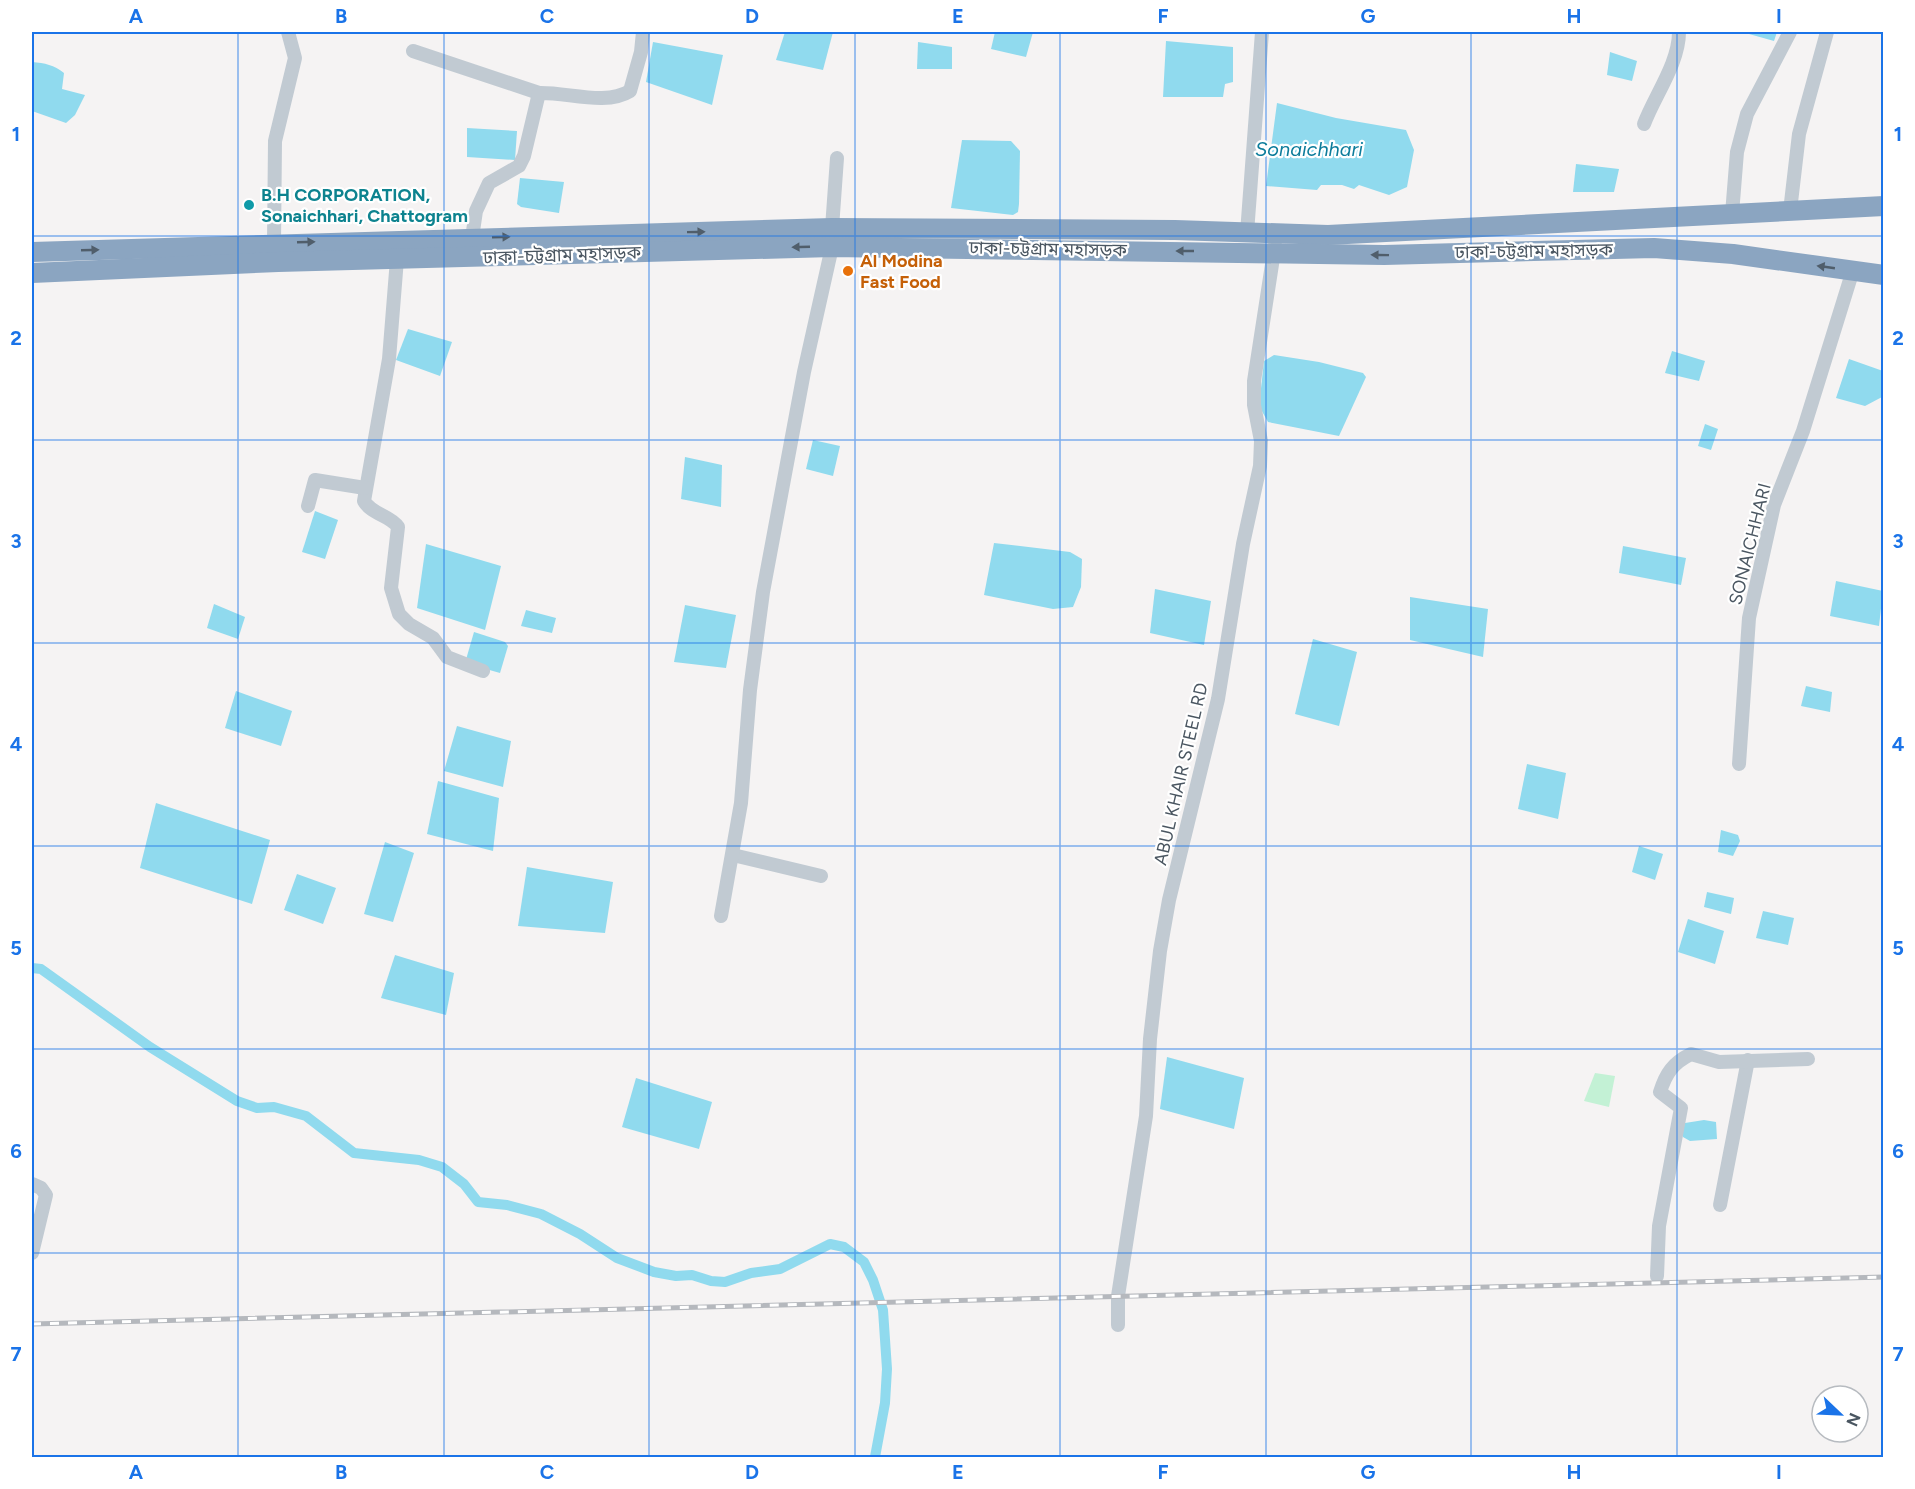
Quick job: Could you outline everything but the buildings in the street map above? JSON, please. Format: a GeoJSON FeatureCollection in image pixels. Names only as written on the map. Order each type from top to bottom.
{"type":"FeatureCollection","features":[{"type":"Feature","properties":{"kind":"highway","name":"ঢাকা-চট্টগ্রাম মহাসড়ক"},"geometry":{"type":"LineString","coordinates":[[32,252],[472,238],[1247,233],[1275,243],[1328,235],[1884,206]]}},
{"type":"Feature","properties":{"kind":"highway"},"geometry":{"type":"LineString","coordinates":[[1403,231],[1405,254]]}},
{"type":"Feature","properties":{"kind":"highway","name":"ঢাকা-চট্টগ্রাম মহাসড়ক"},"geometry":{"type":"LineString","coordinates":[[32,273],[397,259],[832,237],[1275,243],[1405,254],[1653,249],[1733,254],[1884,275]]}},
{"type":"Feature","properties":{"kind":"street"},"geometry":{"type":"LineString","coordinates":[[274,243],[275,141],[295,58],[288,32]]}},
{"type":"Feature","properties":{"kind":"street"},"geometry":{"type":"LineString","coordinates":[[413,51],[539,93],[611,98],[624,96],[630,92],[636,74],[643,32]]}},
{"type":"Feature","properties":{"kind":"street"},"geometry":{"type":"LineString","coordinates":[[1247,233],[1262,32]]}},
{"type":"Feature","properties":{"kind":"street"},"geometry":{"type":"LineString","coordinates":[[1644,124],[1670,66],[1679,41],[1679,32]]}},
{"type":"Feature","properties":{"kind":"street"},"geometry":{"type":"LineString","coordinates":[[1732,214],[1737,152],[1747,114],[1790,32]]}},
{"type":"Feature","properties":{"kind":"street"},"geometry":{"type":"LineString","coordinates":[[1790,211],[1799,134],[1827,32]]}},
{"type":"Feature","properties":{"kind":"street"},"geometry":{"type":"LineString","coordinates":[[472,238],[476,211],[489,183],[519,166],[524,156],[539,93]]}},
{"type":"Feature","properties":{"kind":"street"},"geometry":{"type":"LineString","coordinates":[[721,916],[741,803],[750,690],[763,591],[832,237],[837,158]]}},
{"type":"Feature","properties":{"kind":"street","name":"ABUL KHAIR STEEL RD"},"geometry":{"type":"LineString","coordinates":[[1118,1325],[1118,1296],[1146,1116],[1150,1039],[1160,951],[1169,900],[1218,699],[1241,554],[1260,466],[1261,441],[1254,405],[1254,381],[1275,243]]}},
{"type":"Feature","properties":{"kind":"street"},"geometry":{"type":"LineString","coordinates":[[397,259],[386,381],[364,501],[367,507],[398,527],[391,588],[399,614],[408,624],[433,638],[447,657],[483,671]]}},
{"type":"Feature","properties":{"kind":"street","name":"SONAICHHARI"},"geometry":{"type":"LineString","coordinates":[[1739,764],[1749,618],[1774,505],[1803,431],[1853,270]]}},
{"type":"Feature","properties":{"kind":"street"},"geometry":{"type":"LineString","coordinates":[[308,506],[315,480],[365,488]]}},
{"type":"Feature","properties":{"kind":"street"},"geometry":{"type":"LineString","coordinates":[[733,855],[821,876]]}},
{"type":"Feature","properties":{"kind":"street"},"geometry":{"type":"LineString","coordinates":[[1657,1276],[1659,1226],[1681,1108],[1660,1092],[1665,1074],[1678,1060],[1691,1054],[1719,1062],[1808,1059]]}},
{"type":"Feature","properties":{"kind":"street"},"geometry":{"type":"LineString","coordinates":[[1720,1204],[1748,1060]]}},
{"type":"Feature","properties":{"kind":"street"},"geometry":{"type":"LineString","coordinates":[[32,1184],[41,1188],[46,1195],[45,1209],[32,1252]]}},
{"type":"Feature","properties":{"kind":"green space"},"geometry":{"type":"Polygon","coordinates":[[[1595,1073],[1615,1076],[1609,1107],[1584,1101],[1595,1073]]]}},
{"type":"Feature","properties":{"kind":"water"},"geometry":{"type":"Polygon","coordinates":[[[785,32],[833,32],[823,70],[776,60],[785,32]]]}},
{"type":"Feature","properties":{"kind":"water"},"geometry":{"type":"Polygon","coordinates":[[[995,32],[1033,32],[1026,57],[991,49],[995,32]]]}},
{"type":"Feature","properties":{"kind":"water"},"geometry":{"type":"Polygon","coordinates":[[[1750,32],[1777,32],[1774,41],[1749,34],[1750,32]]]}},
{"type":"Feature","properties":{"kind":"water"},"geometry":{"type":"Polygon","coordinates":[[[1166,41],[1233,47],[1233,82],[1225,84],[1223,97],[1163,97],[1166,41]]]}},
{"type":"Feature","properties":{"kind":"water"},"geometry":{"type":"Polygon","coordinates":[[[653,42],[723,55],[712,105],[646,82],[653,42]]]}},
{"type":"Feature","properties":{"kind":"water"},"geometry":{"type":"Polygon","coordinates":[[[918,42],[952,47],[952,69],[917,69],[918,42]]]}},
{"type":"Feature","properties":{"kind":"water"},"geometry":{"type":"Polygon","coordinates":[[[1610,52],[1637,61],[1632,81],[1607,75],[1610,52]]]}},
{"type":"Feature","properties":{"kind":"water"},"geometry":{"type":"Polygon","coordinates":[[[32,62],[60,70],[64,73],[62,89],[85,95],[75,115],[66,123],[32,111],[32,62]]]}},
{"type":"Feature","properties":{"kind":"water","name":"Sonaichhari"},"geometry":{"type":"Polygon","coordinates":[[[1277,103],[1336,118],[1406,130],[1414,150],[1407,187],[1389,195],[1359,185],[1354,189],[1342,185],[1321,185],[1317,190],[1266,186],[1277,103]]]}},
{"type":"Feature","properties":{"kind":"water"},"geometry":{"type":"Polygon","coordinates":[[[467,128],[517,131],[515,160],[467,157],[467,128]]]}},
{"type":"Feature","properties":{"kind":"water"},"geometry":{"type":"Polygon","coordinates":[[[962,140],[1011,141],[1020,151],[1018,212],[1013,215],[951,208],[962,140]]]}},
{"type":"Feature","properties":{"kind":"water"},"geometry":{"type":"Polygon","coordinates":[[[1576,164],[1619,169],[1614,192],[1573,192],[1576,164]]]}},
{"type":"Feature","properties":{"kind":"water"},"geometry":{"type":"Polygon","coordinates":[[[520,178],[564,182],[559,213],[521,207],[517,204],[520,178]]]}},
{"type":"Feature","properties":{"kind":"water"},"geometry":{"type":"Polygon","coordinates":[[[408,329],[452,342],[440,376],[396,360],[408,329]]]}},
{"type":"Feature","properties":{"kind":"water"},"geometry":{"type":"Polygon","coordinates":[[[1672,351],[1705,361],[1699,381],[1665,373],[1672,351]]]}},
{"type":"Feature","properties":{"kind":"water"},"geometry":{"type":"Polygon","coordinates":[[[1274,355],[1319,362],[1363,373],[1366,377],[1339,436],[1268,422],[1259,406],[1264,361],[1274,355]]]}},
{"type":"Feature","properties":{"kind":"water"},"geometry":{"type":"Polygon","coordinates":[[[1849,359],[1883,371],[1882,397],[1865,406],[1836,398],[1849,359]]]}},
{"type":"Feature","properties":{"kind":"water"},"geometry":{"type":"Polygon","coordinates":[[[1705,424],[1718,429],[1711,450],[1698,446],[1705,424]]]}},
{"type":"Feature","properties":{"kind":"water"},"geometry":{"type":"Polygon","coordinates":[[[813,440],[840,446],[833,476],[806,469],[813,440]]]}},
{"type":"Feature","properties":{"kind":"water"},"geometry":{"type":"Polygon","coordinates":[[[685,457],[722,465],[721,507],[681,499],[685,457]]]}},
{"type":"Feature","properties":{"kind":"water"},"geometry":{"type":"Polygon","coordinates":[[[315,511],[338,520],[325,559],[302,552],[315,511]]]}},
{"type":"Feature","properties":{"kind":"water"},"geometry":{"type":"Polygon","coordinates":[[[994,543],[1070,552],[1082,559],[1081,587],[1073,607],[1053,609],[984,595],[994,543]]]}},
{"type":"Feature","properties":{"kind":"water"},"geometry":{"type":"Polygon","coordinates":[[[426,544],[501,566],[485,630],[417,608],[426,544]]]}},
{"type":"Feature","properties":{"kind":"water"},"geometry":{"type":"Polygon","coordinates":[[[1623,546],[1686,558],[1681,585],[1619,573],[1623,546]]]}},
{"type":"Feature","properties":{"kind":"water"},"geometry":{"type":"Polygon","coordinates":[[[1836,581],[1883,591],[1879,626],[1830,616],[1836,581]]]}},
{"type":"Feature","properties":{"kind":"water"},"geometry":{"type":"Polygon","coordinates":[[[1155,589],[1211,601],[1204,645],[1150,633],[1155,589]]]}},
{"type":"Feature","properties":{"kind":"water"},"geometry":{"type":"Polygon","coordinates":[[[1410,597],[1488,609],[1483,657],[1410,640],[1410,597]]]}},
{"type":"Feature","properties":{"kind":"water"},"geometry":{"type":"Polygon","coordinates":[[[214,604],[245,617],[238,639],[207,628],[214,604]]]}},
{"type":"Feature","properties":{"kind":"water"},"geometry":{"type":"Polygon","coordinates":[[[685,605],[736,615],[726,668],[674,662],[685,605]]]}},
{"type":"Feature","properties":{"kind":"water"},"geometry":{"type":"Polygon","coordinates":[[[526,610],[556,618],[552,633],[521,626],[526,610]]]}},
{"type":"Feature","properties":{"kind":"water"},"geometry":{"type":"Polygon","coordinates":[[[474,632],[505,642],[508,646],[500,673],[465,663],[474,632]]]}},
{"type":"Feature","properties":{"kind":"water"},"geometry":{"type":"Polygon","coordinates":[[[1313,639],[1357,652],[1339,726],[1295,714],[1313,639]]]}},
{"type":"Feature","properties":{"kind":"water"},"geometry":{"type":"Polygon","coordinates":[[[1806,686],[1832,692],[1830,712],[1801,706],[1806,686]]]}},
{"type":"Feature","properties":{"kind":"water"},"geometry":{"type":"Polygon","coordinates":[[[236,691],[292,711],[281,746],[225,728],[236,691]]]}},
{"type":"Feature","properties":{"kind":"water"},"geometry":{"type":"Polygon","coordinates":[[[457,726],[511,741],[503,787],[444,771],[457,726]]]}},
{"type":"Feature","properties":{"kind":"water"},"geometry":{"type":"Polygon","coordinates":[[[1527,764],[1566,773],[1558,819],[1518,809],[1527,764]]]}},
{"type":"Feature","properties":{"kind":"water"},"geometry":{"type":"Polygon","coordinates":[[[438,781],[499,798],[493,851],[427,834],[438,781]]]}},
{"type":"Feature","properties":{"kind":"water"},"geometry":{"type":"Polygon","coordinates":[[[156,803],[270,840],[252,904],[140,868],[156,803]]]}},
{"type":"Feature","properties":{"kind":"water"},"geometry":{"type":"Polygon","coordinates":[[[1721,830],[1738,835],[1740,841],[1733,856],[1718,852],[1721,830]]]}},
{"type":"Feature","properties":{"kind":"water"},"geometry":{"type":"Polygon","coordinates":[[[385,842],[414,853],[393,922],[364,914],[385,842]]]}},
{"type":"Feature","properties":{"kind":"water"},"geometry":{"type":"Polygon","coordinates":[[[1639,846],[1663,854],[1655,880],[1632,872],[1639,846]]]}},
{"type":"Feature","properties":{"kind":"water"},"geometry":{"type":"Polygon","coordinates":[[[527,867],[613,882],[605,933],[518,926],[527,867]]]}},
{"type":"Feature","properties":{"kind":"water"},"geometry":{"type":"Polygon","coordinates":[[[297,874],[336,888],[323,924],[284,910],[297,874]]]}},
{"type":"Feature","properties":{"kind":"water"},"geometry":{"type":"Polygon","coordinates":[[[1707,892],[1734,898],[1731,914],[1704,907],[1707,892]]]}},
{"type":"Feature","properties":{"kind":"water"},"geometry":{"type":"Polygon","coordinates":[[[1763,911],[1794,918],[1788,945],[1756,938],[1763,911]]]}},
{"type":"Feature","properties":{"kind":"water"},"geometry":{"type":"Polygon","coordinates":[[[1688,919],[1724,931],[1715,964],[1678,952],[1688,919]]]}},
{"type":"Feature","properties":{"kind":"water"},"geometry":{"type":"Polygon","coordinates":[[[395,955],[454,973],[446,1015],[381,998],[395,955]]]}},
{"type":"Feature","properties":{"kind":"water"},"geometry":{"type":"Polygon","coordinates":[[[1167,1057],[1244,1078],[1234,1129],[1160,1109],[1167,1057]]]}},
{"type":"Feature","properties":{"kind":"water"},"geometry":{"type":"Polygon","coordinates":[[[636,1078],[712,1102],[699,1149],[622,1127],[636,1078]]]}},
{"type":"Feature","properties":{"kind":"water"},"geometry":{"type":"Polygon","coordinates":[[[1704,1120],[1716,1122],[1717,1139],[1690,1141],[1683,1137],[1682,1131],[1685,1123],[1704,1120]]]}},
{"type":"Feature","properties":{"kind":"waterway"},"geometry":{"type":"LineString","coordinates":[[32,968],[41,969],[150,1047],[237,1101],[257,1108],[274,1107],[306,1116],[354,1153],[419,1160],[442,1167],[464,1184],[478,1202],[507,1205],[541,1214],[580,1234],[617,1258],[654,1272],[676,1276],[692,1275],[711,1281],[725,1282],[751,1273],[780,1269],[830,1244],[844,1247],[864,1262],[883,1310],[887,1369],[885,1403],[875,1457]]}},
{"type":"Feature","properties":{"kind":"railway"},"geometry":{"type":"LineString","coordinates":[[32,1324],[1884,1277]]}},
{"type":"Feature","properties":{"kind":"place","name":"B.H CORPORATION, Sonaichhari, Chattogram"},"geometry":{"type":"Point","coordinates":[249,205]}},
{"type":"Feature","properties":{"kind":"place","name":"Al Modina Fast Food"},"geometry":{"type":"Point","coordinates":[848,271]}}]}
